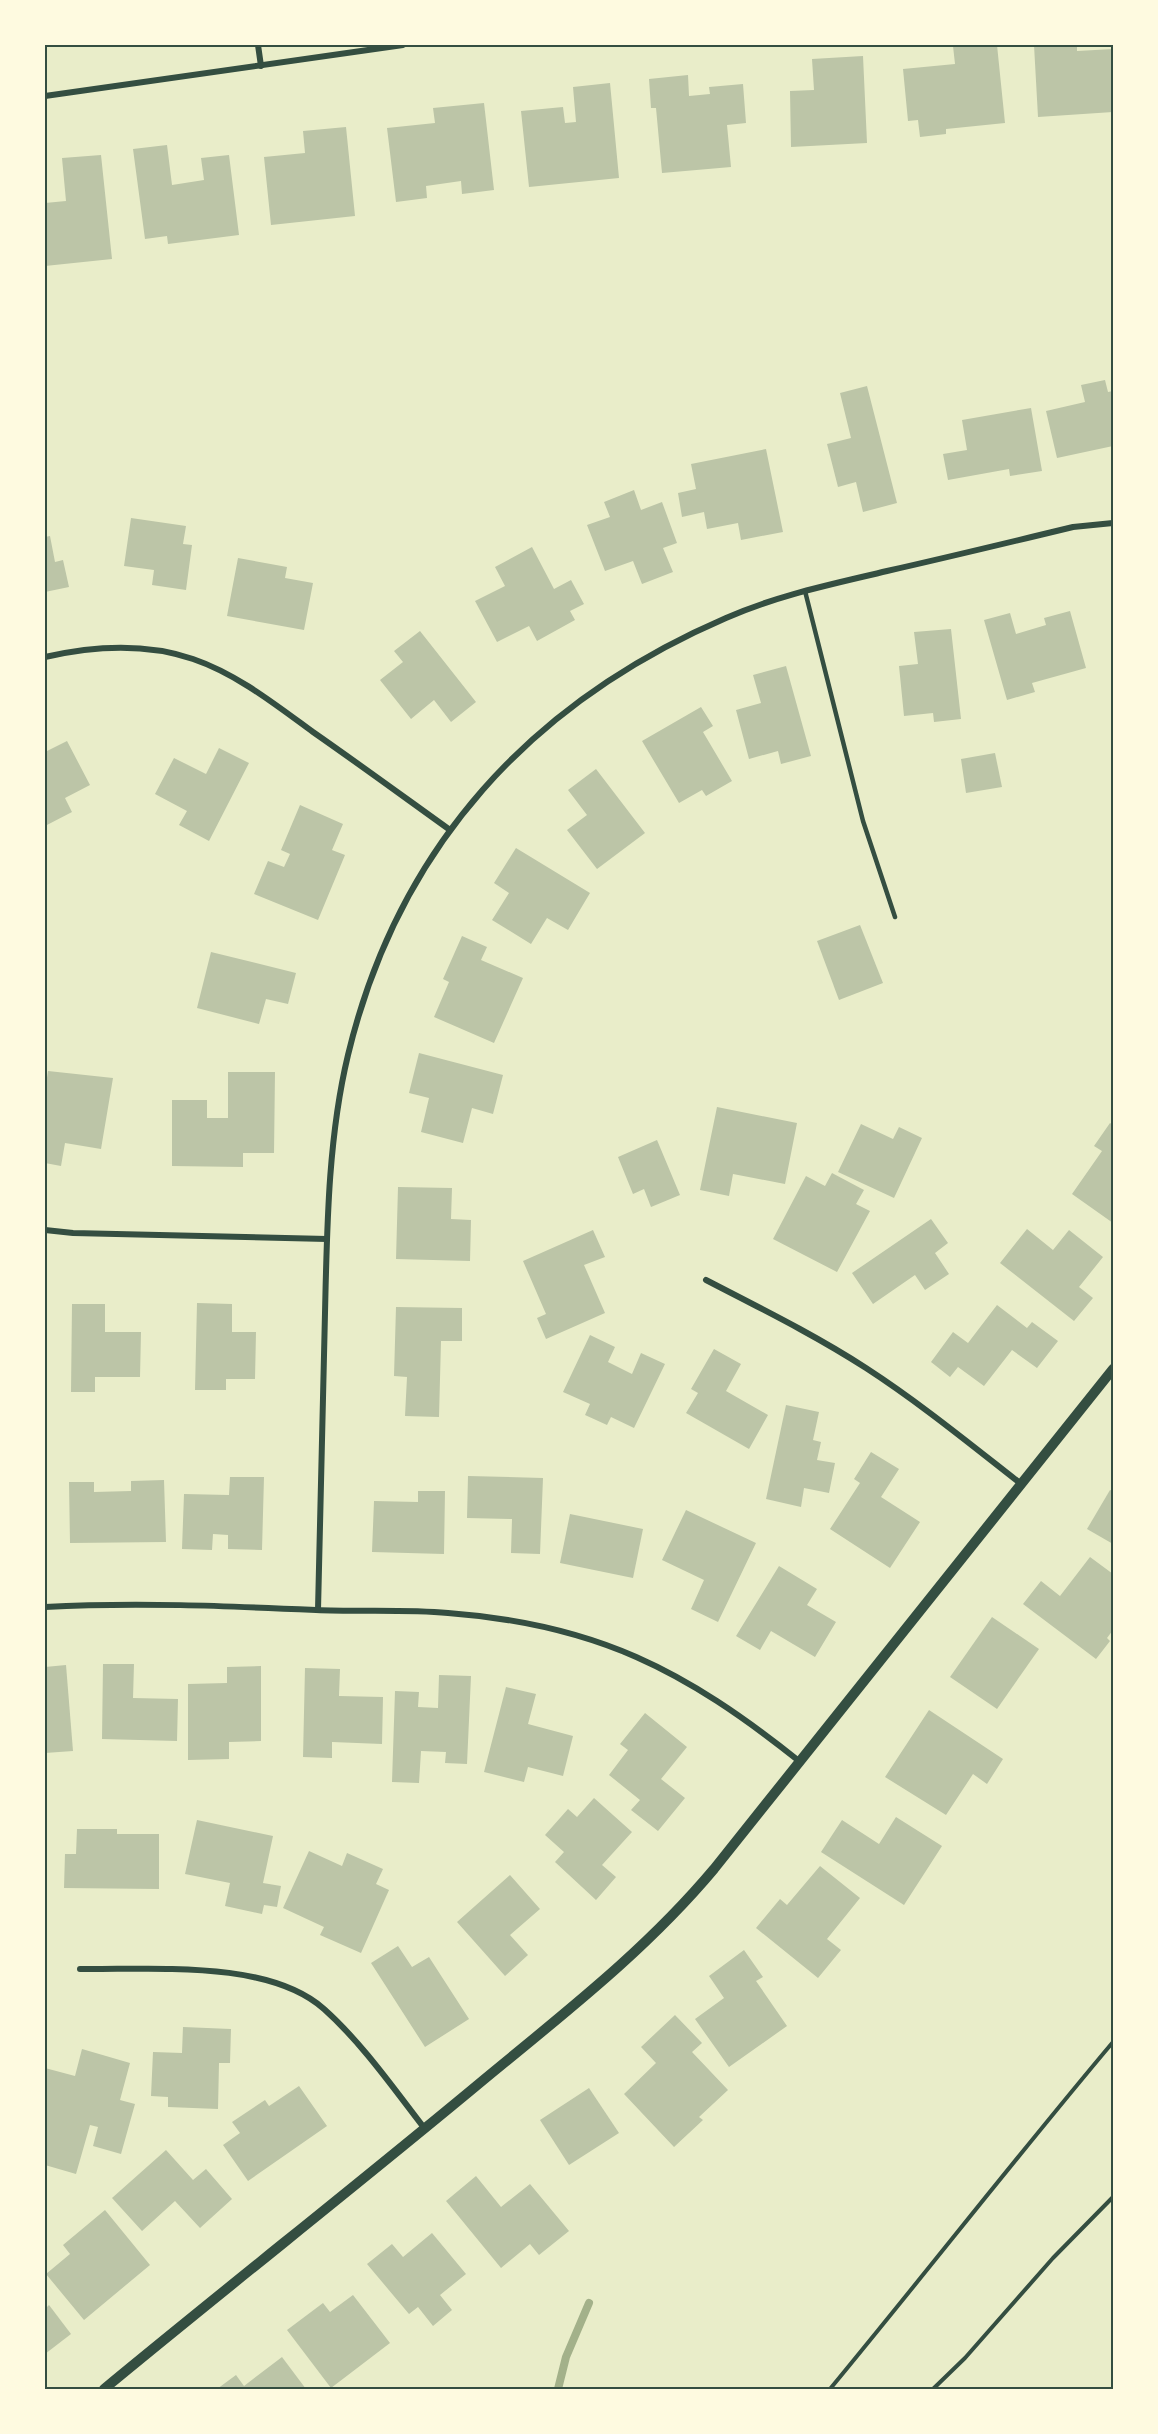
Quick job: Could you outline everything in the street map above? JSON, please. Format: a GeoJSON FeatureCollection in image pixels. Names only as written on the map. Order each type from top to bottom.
{"type":"FeatureCollection","features":[{"type":"Feature","properties":{"kind":"street"},"geometry":{"type":"LineString","coordinates":[[258,45],[261,66]]}},
{"type":"Feature","properties":{"kind":"street"},"geometry":{"type":"LineString","coordinates":[[45,96],[403,45]]}},
{"type":"Feature","properties":{"kind":"street"},"geometry":{"type":"LineString","coordinates":[[318,1610],[327,1239],[337,1123],[347,1058],[368,984],[418,876],[450,830],[480,789],[526,744],[592,693],[686,637],[765,602],[805,591],[1072,527],[1113,523]]}},
{"type":"Feature","properties":{"kind":"street"},"geometry":{"type":"LineString","coordinates":[[45,657],[71,651],[114,648],[156,650],[194,659],[236,679],[273,703],[450,830]]}},
{"type":"Feature","properties":{"kind":"street"},"geometry":{"type":"LineString","coordinates":[[45,1230],[73,1233],[327,1239]]}},
{"type":"Feature","properties":{"kind":"street"},"geometry":{"type":"LineString","coordinates":[[706,1280],[792,1324],[866,1368],[920,1406],[1020,1484]]}},
{"type":"Feature","properties":{"kind":"street"},"geometry":{"type":"LineString","coordinates":[[104,2389],[425,2129],[617,1970],[651,1939],[682,1907],[1113,1369]]}},
{"type":"Feature","properties":{"kind":"street"},"geometry":{"type":"LineString","coordinates":[[45,1608],[165,1604],[446,1612],[541,1625],[599,1640],[662,1667],[726,1705],[799,1761]]}},
{"type":"Feature","properties":{"kind":"street"},"geometry":{"type":"LineString","coordinates":[[80,1969],[226,1972],[262,1979],[296,1991],[323,2008],[346,2032],[425,2129]]}},
{"type":"Feature","properties":{"kind":"lane"},"geometry":{"type":"LineString","coordinates":[[805,591],[863,821],[895,917]]}},
{"type":"Feature","properties":{"kind":"path"},"geometry":{"type":"LineString","coordinates":[[830,2389],[918,2282],[999,2176],[1113,2042]]}},
{"type":"Feature","properties":{"kind":"path"},"geometry":{"type":"LineString","coordinates":[[933,2389],[965,2358],[1053,2258],[1082,2232],[1113,2197]]}},
{"type":"Feature","properties":{"kind":"building"},"geometry":{"type":"Polygon","coordinates":[[[997,45],[1005,123],[946,129],[946,134],[920,137],[918,120],[908,121],[903,69],[955,64],[953,46],[997,45]]]}},
{"type":"Feature","properties":{"kind":"building"},"geometry":{"type":"Polygon","coordinates":[[[1034,45],[1077,45],[1077,51],[1113,49],[1113,112],[1038,117],[1034,45]]]}},
{"type":"Feature","properties":{"kind":"building"},"geometry":{"type":"Polygon","coordinates":[[[863,56],[867,143],[791,147],[790,91],[814,90],[812,59],[863,56]]]}},
{"type":"Feature","properties":{"kind":"building"},"geometry":{"type":"Polygon","coordinates":[[[688,75],[689,96],[710,94],[709,87],[743,84],[746,123],[727,125],[731,167],[662,173],[656,108],[651,108],[649,79],[688,75]]]}},
{"type":"Feature","properties":{"kind":"building"},"geometry":{"type":"Polygon","coordinates":[[[610,83],[619,178],[529,187],[521,111],[563,107],[565,123],[576,122],[573,87],[610,83]]]}},
{"type":"Feature","properties":{"kind":"building"},"geometry":{"type":"Polygon","coordinates":[[[484,103],[494,190],[462,194],[461,181],[426,186],[427,198],[396,202],[387,128],[435,123],[433,108],[484,103]]]}},
{"type":"Feature","properties":{"kind":"building"},"geometry":{"type":"Polygon","coordinates":[[[346,127],[355,216],[271,225],[264,157],[305,153],[303,131],[346,127]]]}},
{"type":"Feature","properties":{"kind":"building"},"geometry":{"type":"Polygon","coordinates":[[[167,145],[172,185],[204,180],[201,158],[229,155],[239,235],[168,244],[167,236],[145,239],[133,149],[167,145]]]}},
{"type":"Feature","properties":{"kind":"building"},"geometry":{"type":"Polygon","coordinates":[[[101,155],[112,259],[45,266],[45,203],[66,201],[62,158],[101,155]]]}},
{"type":"Feature","properties":{"kind":"building"},"geometry":{"type":"Polygon","coordinates":[[[1105,380],[1108,392],[1113,391],[1113,446],[1057,458],[1046,411],[1085,402],[1081,385],[1105,380]]]}},
{"type":"Feature","properties":{"kind":"building"},"geometry":{"type":"Polygon","coordinates":[[[867,386],[897,503],[863,512],[856,482],[838,487],[827,444],[851,438],[840,393],[867,386]]]}},
{"type":"Feature","properties":{"kind":"building"},"geometry":{"type":"Polygon","coordinates":[[[1031,408],[1042,471],[1010,476],[1009,469],[948,480],[943,454],[967,450],[962,420],[1031,408]]]}},
{"type":"Feature","properties":{"kind":"building"},"geometry":{"type":"Polygon","coordinates":[[[766,449],[783,532],[741,540],[738,523],[707,529],[704,512],[682,517],[678,493],[696,489],[691,464],[766,449]]]}},
{"type":"Feature","properties":{"kind":"building"},"geometry":{"type":"Polygon","coordinates":[[[634,490],[641,510],[662,502],[677,543],[663,548],[673,572],[642,584],[633,561],[605,571],[587,525],[610,517],[604,502],[634,490]]]}},
{"type":"Feature","properties":{"kind":"building"},"geometry":{"type":"Polygon","coordinates":[[[131,518],[186,526],[183,544],[192,545],[186,590],[152,585],[154,570],[124,566],[131,518]]]}},
{"type":"Feature","properties":{"kind":"building"},"geometry":{"type":"Polygon","coordinates":[[[50,536],[55,562],[63,560],[69,587],[45,592],[45,537],[50,536]]]}},
{"type":"Feature","properties":{"kind":"building"},"geometry":{"type":"Polygon","coordinates":[[[532,547],[554,589],[571,580],[584,604],[570,611],[575,620],[537,641],[529,626],[497,642],[475,601],[505,586],[495,567],[532,547]]]}},
{"type":"Feature","properties":{"kind":"building"},"geometry":{"type":"Polygon","coordinates":[[[238,558],[287,567],[285,578],[313,583],[304,630],[227,616],[238,558]]]}},
{"type":"Feature","properties":{"kind":"building"},"geometry":{"type":"Polygon","coordinates":[[[1070,611],[1086,668],[1032,683],[1035,692],[1007,700],[984,620],[1010,613],[1016,634],[1046,625],[1044,618],[1070,611]]]}},
{"type":"Feature","properties":{"kind":"building"},"geometry":{"type":"Polygon","coordinates":[[[951,629],[961,719],[934,722],[933,713],[904,716],[899,666],[918,664],[914,632],[951,629]]]}},
{"type":"Feature","properties":{"kind":"building"},"geometry":{"type":"Polygon","coordinates":[[[420,631],[476,702],[451,722],[434,700],[411,719],[380,680],[403,662],[394,651],[420,631]]]}},
{"type":"Feature","properties":{"kind":"building"},"geometry":{"type":"Polygon","coordinates":[[[786,666],[811,756],[781,764],[778,751],[749,759],[736,710],[761,703],[753,675],[786,666]]]}},
{"type":"Feature","properties":{"kind":"building"},"geometry":{"type":"Polygon","coordinates":[[[701,707],[713,726],[703,732],[732,781],[706,796],[702,790],[679,803],[642,741],[701,707]]]}},
{"type":"Feature","properties":{"kind":"building"},"geometry":{"type":"Polygon","coordinates":[[[67,741],[90,785],[65,798],[72,812],[45,826],[45,752],[67,741]]]}},
{"type":"Feature","properties":{"kind":"building"},"geometry":{"type":"Polygon","coordinates":[[[219,748],[249,763],[209,841],[179,825],[187,811],[155,794],[174,758],[206,774],[219,748]]]}},
{"type":"Feature","properties":{"kind":"building"},"geometry":{"type":"Polygon","coordinates":[[[995,753],[1002,787],[966,793],[961,759],[995,753]]]}},
{"type":"Feature","properties":{"kind":"building"},"geometry":{"type":"Polygon","coordinates":[[[596,769],[645,833],[597,869],[567,830],[587,815],[568,790],[596,769]]]}},
{"type":"Feature","properties":{"kind":"building"},"geometry":{"type":"Polygon","coordinates":[[[300,805],[343,824],[332,850],[345,855],[318,920],[254,894],[268,861],[284,867],[290,854],[281,850],[300,805]]]}},
{"type":"Feature","properties":{"kind":"building"},"geometry":{"type":"Polygon","coordinates":[[[516,848],[590,893],[568,930],[547,918],[531,944],[492,920],[509,893],[494,883],[516,848]]]}},
{"type":"Feature","properties":{"kind":"building"},"geometry":{"type":"Polygon","coordinates":[[[860,925],[883,983],[839,1000],[817,941],[860,925]]]}},
{"type":"Feature","properties":{"kind":"building"},"geometry":{"type":"Polygon","coordinates":[[[462,936],[487,947],[481,960],[523,978],[494,1043],[434,1017],[449,982],[443,979],[462,936]]]}},
{"type":"Feature","properties":{"kind":"building"},"geometry":{"type":"Polygon","coordinates":[[[211,952],[296,973],[288,1004],[266,999],[259,1024],[197,1008],[211,952]]]}},
{"type":"Feature","properties":{"kind":"building"},"geometry":{"type":"Polygon","coordinates":[[[419,1053],[503,1075],[493,1114],[472,1108],[463,1143],[421,1132],[429,1098],[409,1093],[419,1053]]]}},
{"type":"Feature","properties":{"kind":"building"},"geometry":{"type":"Polygon","coordinates":[[[48,1071],[113,1078],[101,1149],[65,1143],[61,1166],[45,1163],[45,1091],[48,1071]]]}},
{"type":"Feature","properties":{"kind":"building"},"geometry":{"type":"Polygon","coordinates":[[[228,1072],[275,1072],[274,1153],[243,1153],[243,1167],[172,1166],[172,1100],[207,1100],[207,1118],[228,1118],[228,1072]]]}},
{"type":"Feature","properties":{"kind":"building"},"geometry":{"type":"Polygon","coordinates":[[[717,1107],[797,1123],[785,1184],[733,1174],[729,1196],[700,1190],[717,1107]]]}},
{"type":"Feature","properties":{"kind":"building"},"geometry":{"type":"Polygon","coordinates":[[[1110,1123],[1113,1125],[1113,1223],[1072,1194],[1102,1151],[1094,1146],[1110,1123]]]}},
{"type":"Feature","properties":{"kind":"building"},"geometry":{"type":"Polygon","coordinates":[[[861,1124],[893,1139],[899,1127],[922,1138],[894,1198],[838,1172],[861,1124]]]}},
{"type":"Feature","properties":{"kind":"building"},"geometry":{"type":"Polygon","coordinates":[[[657,1140],[680,1195],[651,1207],[644,1189],[633,1194],[618,1157],[657,1140]]]}},
{"type":"Feature","properties":{"kind":"building"},"geometry":{"type":"Polygon","coordinates":[[[832,1173],[864,1190],[856,1204],[870,1211],[837,1272],[773,1239],[806,1176],[825,1186],[832,1173]]]}},
{"type":"Feature","properties":{"kind":"building"},"geometry":{"type":"Polygon","coordinates":[[[398,1187],[452,1188],[451,1219],[471,1220],[470,1261],[396,1259],[398,1187]]]}},
{"type":"Feature","properties":{"kind":"building"},"geometry":{"type":"Polygon","coordinates":[[[931,1219],[948,1243],[935,1253],[949,1274],[925,1290],[915,1275],[873,1304],[852,1273],[931,1219]]]}},
{"type":"Feature","properties":{"kind":"building"},"geometry":{"type":"Polygon","coordinates":[[[1027,1229],[1053,1250],[1069,1230],[1103,1257],[1079,1287],[1093,1298],[1074,1321],[1000,1263],[1027,1229]]]}},
{"type":"Feature","properties":{"kind":"building"},"geometry":{"type":"Polygon","coordinates":[[[593,1230],[605,1257],[584,1265],[605,1313],[546,1339],[537,1318],[546,1314],[523,1261],[593,1230]]]}},
{"type":"Feature","properties":{"kind":"building"},"geometry":{"type":"Polygon","coordinates":[[[197,1303],[232,1304],[232,1332],[256,1332],[255,1379],[226,1379],[226,1390],[195,1390],[197,1303]]]}},
{"type":"Feature","properties":{"kind":"building"},"geometry":{"type":"Polygon","coordinates":[[[72,1304],[105,1304],[105,1332],[141,1332],[140,1377],[95,1377],[95,1392],[71,1392],[72,1304]]]}},
{"type":"Feature","properties":{"kind":"building"},"geometry":{"type":"Polygon","coordinates":[[[997,1305],[1027,1328],[1032,1322],[1058,1341],[1037,1368],[1012,1350],[984,1386],[958,1367],[950,1377],[931,1362],[953,1332],[968,1343],[997,1305]]]}},
{"type":"Feature","properties":{"kind":"building"},"geometry":{"type":"Polygon","coordinates":[[[396,1307],[462,1308],[462,1341],[441,1341],[439,1417],[405,1416],[407,1377],[394,1376],[396,1307]]]}},
{"type":"Feature","properties":{"kind":"building"},"geometry":{"type":"Polygon","coordinates":[[[590,1335],[615,1347],[608,1362],[632,1374],[641,1353],[665,1364],[634,1428],[611,1417],[607,1425],[585,1415],[590,1404],[563,1392],[590,1335]]]}},
{"type":"Feature","properties":{"kind":"building"},"geometry":{"type":"Polygon","coordinates":[[[714,1349],[741,1364],[726,1391],[768,1415],[749,1449],[686,1413],[698,1393],[691,1389],[714,1349]]]}},
{"type":"Feature","properties":{"kind":"building"},"geometry":{"type":"Polygon","coordinates":[[[786,1405],[819,1412],[813,1440],[821,1442],[817,1460],[835,1463],[829,1493],[804,1488],[801,1507],[766,1499],[786,1405]]]}},
{"type":"Feature","properties":{"kind":"building"},"geometry":{"type":"Polygon","coordinates":[[[871,1452],[899,1469],[881,1497],[920,1522],[890,1568],[830,1529],[860,1483],[854,1479],[871,1452]]]}},
{"type":"Feature","properties":{"kind":"building"},"geometry":{"type":"Polygon","coordinates":[[[468,1476],[543,1478],[540,1554],[511,1553],[512,1519],[467,1518],[468,1476]]]}},
{"type":"Feature","properties":{"kind":"building"},"geometry":{"type":"Polygon","coordinates":[[[230,1477],[264,1477],[262,1550],[228,1549],[228,1535],[213,1534],[212,1550],[182,1549],[184,1494],[229,1495],[230,1477]]]}},
{"type":"Feature","properties":{"kind":"building"},"geometry":{"type":"Polygon","coordinates":[[[164,1480],[166,1542],[70,1543],[69,1482],[94,1482],[94,1492],[131,1491],[131,1481],[164,1480]]]}},
{"type":"Feature","properties":{"kind":"building"},"geometry":{"type":"Polygon","coordinates":[[[1110,1490],[1113,1491],[1113,1544],[1087,1529],[1110,1490]]]}},
{"type":"Feature","properties":{"kind":"building"},"geometry":{"type":"Polygon","coordinates":[[[418,1491],[445,1491],[444,1554],[372,1552],[374,1501],[418,1502],[418,1491]]]}},
{"type":"Feature","properties":{"kind":"building"},"geometry":{"type":"Polygon","coordinates":[[[686,1510],[756,1543],[718,1622],[691,1609],[704,1580],[662,1560],[686,1510]]]}},
{"type":"Feature","properties":{"kind":"building"},"geometry":{"type":"Polygon","coordinates":[[[570,1514],[643,1529],[633,1578],[560,1563],[570,1514]]]}},
{"type":"Feature","properties":{"kind":"building"},"geometry":{"type":"Polygon","coordinates":[[[1090,1557],[1113,1574],[1113,1630],[1107,1638],[1110,1641],[1096,1659],[1023,1604],[1041,1581],[1060,1596],[1090,1557]]]}},
{"type":"Feature","properties":{"kind":"building"},"geometry":{"type":"Polygon","coordinates":[[[779,1566],[817,1589],[807,1605],[836,1622],[815,1657],[771,1631],[760,1650],[736,1636],[779,1566]]]}},
{"type":"Feature","properties":{"kind":"building"},"geometry":{"type":"Polygon","coordinates":[[[992,1617],[1039,1649],[997,1709],[950,1677],[992,1617]]]}},
{"type":"Feature","properties":{"kind":"building"},"geometry":{"type":"Polygon","coordinates":[[[103,1664],[134,1664],[133,1698],[178,1699],[177,1741],[102,1739],[103,1664]]]}},
{"type":"Feature","properties":{"kind":"building"},"geometry":{"type":"Polygon","coordinates":[[[66,1665],[73,1751],[45,1753],[45,1667],[66,1665]]]}},
{"type":"Feature","properties":{"kind":"building"},"geometry":{"type":"Polygon","coordinates":[[[261,1666],[261,1741],[229,1742],[229,1759],[188,1760],[188,1684],[227,1683],[227,1667],[261,1666]]]}},
{"type":"Feature","properties":{"kind":"building"},"geometry":{"type":"Polygon","coordinates":[[[305,1668],[340,1669],[339,1696],[383,1697],[382,1744],[332,1742],[332,1758],[303,1757],[305,1668]]]}},
{"type":"Feature","properties":{"kind":"building"},"geometry":{"type":"Polygon","coordinates":[[[439,1675],[471,1676],[467,1764],[445,1763],[446,1752],[421,1751],[419,1783],[392,1782],[395,1691],[419,1692],[418,1707],[438,1708],[439,1675]]]}},
{"type":"Feature","properties":{"kind":"building"},"geometry":{"type":"Polygon","coordinates":[[[506,1687],[536,1694],[528,1724],[573,1736],[563,1776],[528,1767],[524,1782],[484,1772],[506,1687]]]}},
{"type":"Feature","properties":{"kind":"building"},"geometry":{"type":"Polygon","coordinates":[[[929,1710],[1003,1759],[987,1784],[973,1774],[946,1815],[885,1777],[929,1710]]]}},
{"type":"Feature","properties":{"kind":"building"},"geometry":{"type":"Polygon","coordinates":[[[645,1713],[687,1747],[661,1779],[685,1798],[658,1831],[631,1810],[640,1800],[609,1775],[628,1750],[620,1744],[645,1713]]]}},
{"type":"Feature","properties":{"kind":"building"},"geometry":{"type":"Polygon","coordinates":[[[594,1798],[632,1832],[602,1865],[616,1877],[596,1900],[555,1862],[564,1852],[545,1835],[568,1809],[577,1817],[594,1798]]]}},
{"type":"Feature","properties":{"kind":"building"},"geometry":{"type":"Polygon","coordinates":[[[896,1817],[942,1846],[904,1905],[821,1852],[842,1820],[879,1844],[896,1817]]]}},
{"type":"Feature","properties":{"kind":"building"},"geometry":{"type":"Polygon","coordinates":[[[197,1820],[273,1836],[263,1883],[281,1886],[277,1907],[264,1905],[262,1914],[225,1906],[230,1883],[185,1874],[197,1820]]]}},
{"type":"Feature","properties":{"kind":"building"},"geometry":{"type":"Polygon","coordinates":[[[77,1829],[117,1829],[117,1834],[159,1834],[159,1889],[64,1888],[65,1854],[76,1854],[77,1829]]]}},
{"type":"Feature","properties":{"kind":"building"},"geometry":{"type":"Polygon","coordinates":[[[309,1851],[342,1866],[347,1853],[383,1869],[376,1884],[389,1890],[361,1953],[320,1935],[324,1927],[283,1908],[309,1851]]]}},
{"type":"Feature","properties":{"kind":"building"},"geometry":{"type":"Polygon","coordinates":[[[820,1866],[860,1898],[827,1939],[841,1950],[818,1978],[756,1928],[780,1899],[787,1905],[820,1866]]]}},
{"type":"Feature","properties":{"kind":"building"},"geometry":{"type":"Polygon","coordinates":[[[510,1875],[540,1909],[510,1935],[528,1955],[505,1976],[457,1922],[510,1875]]]}},
{"type":"Feature","properties":{"kind":"building"},"geometry":{"type":"Polygon","coordinates":[[[398,1946],[412,1967],[429,1957],[469,2019],[425,2047],[371,1963],[398,1946]]]}},
{"type":"Feature","properties":{"kind":"building"},"geometry":{"type":"Polygon","coordinates":[[[744,1950],[763,1977],[756,1981],[787,2026],[729,2067],[695,2019],[724,1998],[709,1976],[744,1950]]]}},
{"type":"Feature","properties":{"kind":"building"},"geometry":{"type":"Polygon","coordinates":[[[675,2015],[702,2043],[692,2052],[728,2090],[699,2117],[703,2120],[674,2147],[624,2094],[656,2063],[641,2047],[675,2015]]]}},
{"type":"Feature","properties":{"kind":"building"},"geometry":{"type":"Polygon","coordinates":[[[183,2027],[231,2029],[230,2063],[219,2063],[218,2109],[168,2107],[168,2097],[151,2096],[153,2052],[182,2053],[183,2027]]]}},
{"type":"Feature","properties":{"kind":"building"},"geometry":{"type":"Polygon","coordinates":[[[82,2049],[130,2063],[120,2100],[135,2104],[121,2154],[93,2146],[98,2127],[90,2125],[76,2174],[45,2165],[45,2068],[75,2076],[82,2049]]]}},
{"type":"Feature","properties":{"kind":"building"},"geometry":{"type":"Polygon","coordinates":[[[299,2086],[327,2126],[248,2181],[223,2145],[240,2133],[232,2122],[265,2100],[269,2106],[299,2086]]]}},
{"type":"Feature","properties":{"kind":"building"},"geometry":{"type":"Polygon","coordinates":[[[589,2088],[619,2133],[569,2165],[540,2120],[589,2088]]]}},
{"type":"Feature","properties":{"kind":"building"},"geometry":{"type":"Polygon","coordinates":[[[166,2150],[193,2180],[206,2169],[232,2199],[200,2228],[175,2201],[142,2231],[112,2198],[166,2150]]]}},
{"type":"Feature","properties":{"kind":"building"},"geometry":{"type":"Polygon","coordinates":[[[476,2176],[501,2207],[530,2184],[569,2231],[539,2255],[530,2244],[501,2268],[446,2201],[476,2176]]]}},
{"type":"Feature","properties":{"kind":"building"},"geometry":{"type":"Polygon","coordinates":[[[105,2210],[150,2265],[84,2320],[46,2274],[70,2254],[63,2245],[105,2210]]]}},
{"type":"Feature","properties":{"kind":"building"},"geometry":{"type":"Polygon","coordinates":[[[432,2233],[466,2274],[440,2295],[452,2310],[433,2326],[418,2307],[409,2314],[367,2264],[392,2244],[403,2257],[432,2233]]]}},
{"type":"Feature","properties":{"kind":"building"},"geometry":{"type":"Polygon","coordinates":[[[353,2295],[390,2343],[331,2388],[287,2330],[323,2303],[330,2312],[353,2295]]]}},
{"type":"Feature","properties":{"kind":"building"},"geometry":{"type":"Polygon","coordinates":[[[49,2305],[71,2334],[45,2354],[45,2309],[49,2305]]]}},
{"type":"Feature","properties":{"kind":"building"},"geometry":{"type":"Polygon","coordinates":[[[282,2357],[306,2389],[217,2389],[236,2375],[244,2386],[282,2357]]]}},
{"type":"Feature","properties":{"kind":"waterway"},"geometry":{"type":"LineString","coordinates":[[558,2389],[566,2357],[589,2303]]}}]}
